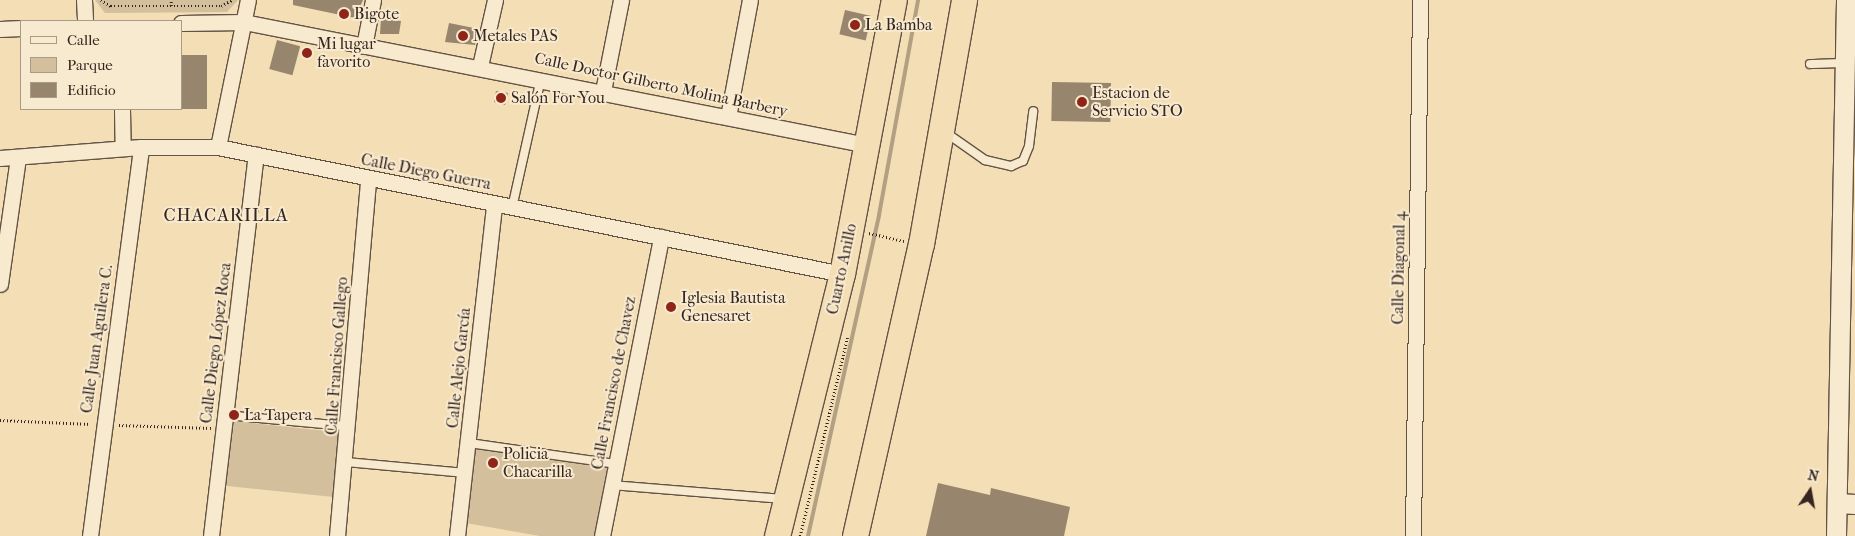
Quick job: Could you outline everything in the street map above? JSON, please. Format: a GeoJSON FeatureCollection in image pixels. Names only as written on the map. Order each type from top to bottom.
{"type":"FeatureCollection","features":[{"type":"Feature","properties":{"kind":"highway","name":"Cuarto Anillo"},"geometry":{"type":"LineString","coordinates":[[777,536],[842,274],[894,0]]}},
{"type":"Feature","properties":{"kind":"highway"},"geometry":{"type":"LineString","coordinates":[[855,536],[943,131],[964,0]]}},
{"type":"Feature","properties":{"kind":"street"},"geometry":{"type":"LineString","coordinates":[[84,0],[85,20]]}},
{"type":"Feature","properties":{"kind":"street"},"geometry":{"type":"LineString","coordinates":[[218,147],[248,0]]}},
{"type":"Feature","properties":{"kind":"street"},"geometry":{"type":"LineString","coordinates":[[364,46],[373,0]]}},
{"type":"Feature","properties":{"kind":"street"},"geometry":{"type":"LineString","coordinates":[[480,66],[494,0]]}},
{"type":"Feature","properties":{"kind":"street"},"geometry":{"type":"LineString","coordinates":[[603,91],[621,0]]}},
{"type":"Feature","properties":{"kind":"street"},"geometry":{"type":"LineString","coordinates":[[728,117],[750,0]]}},
{"type":"Feature","properties":{"kind":"street","name":"Calle Diagonal 4"},"geometry":{"type":"LineString","coordinates":[[1413,536],[1420,0]]}},
{"type":"Feature","properties":{"kind":"street"},"geometry":{"type":"LineString","coordinates":[[1836,536],[1846,504],[1846,0]]}},
{"type":"Feature","properties":{"kind":"street","name":"Calle Doctor Gilberto Molina Barbery"},"geometry":{"type":"LineString","coordinates":[[182,23],[244,22],[541,78],[867,145]]}},
{"type":"Feature","properties":{"kind":"street"},"geometry":{"type":"LineString","coordinates":[[0,29],[20,28]]}},
{"type":"Feature","properties":{"kind":"street"},"geometry":{"type":"LineString","coordinates":[[122,110],[122,148]]}},
{"type":"Feature","properties":{"kind":"street","name":"Calle Diego Guerra"},"geometry":{"type":"LineString","coordinates":[[0,158],[141,147],[218,147],[842,274]]}},
{"type":"Feature","properties":{"kind":"street","name":"Calle Juan Aguilera C."},"geometry":{"type":"LineString","coordinates":[[90,536],[141,147]]}},
{"type":"Feature","properties":{"kind":"street","name":"Calle Diego López Roca"},"geometry":{"type":"LineString","coordinates":[[211,536],[256,155]]}},
{"type":"Feature","properties":{"kind":"street"},"geometry":{"type":"LineString","coordinates":[[0,284],[18,157]]}},
{"type":"Feature","properties":{"kind":"street","name":"Calle Francisco Gallego"},"geometry":{"type":"LineString","coordinates":[[337,536],[350,427],[368,179]]}},
{"type":"Feature","properties":{"kind":"street","name":"Calle Alejo García"},"geometry":{"type":"LineString","coordinates":[[457,536],[469,444],[494,204]]}},
{"type":"Feature","properties":{"kind":"street","name":"Calle Francisco de Chavez"},"geometry":{"type":"LineString","coordinates":[[602,536],[661,237]]}},
{"type":"Feature","properties":{"kind":"lane"},"geometry":{"type":"LineString","coordinates":[[1810,64],[1846,64]]}},
{"type":"Feature","properties":{"kind":"lane"},"geometry":{"type":"LineString","coordinates":[[512,208],[541,78]]}},
{"type":"Feature","properties":{"kind":"lane"},"geometry":{"type":"LineString","coordinates":[[943,131],[985,160],[1010,166],[1022,161],[1029,146],[1034,111]]}},
{"type":"Feature","properties":{"kind":"lane"},"geometry":{"type":"LineString","coordinates":[[225,416],[350,427]]}},
{"type":"Feature","properties":{"kind":"lane"},"geometry":{"type":"LineString","coordinates":[[469,444],[616,464]]}},
{"type":"Feature","properties":{"kind":"lane"},"geometry":{"type":"LineString","coordinates":[[346,462],[465,473]]}},
{"type":"Feature","properties":{"kind":"lane"},"geometry":{"type":"LineString","coordinates":[[612,485],[785,499]]}},
{"type":"Feature","properties":{"kind":"path"},"geometry":{"type":"LineString","coordinates":[[101,0],[112,6],[221,6],[231,0]]}},
{"type":"Feature","properties":{"kind":"path"},"geometry":{"type":"LineString","coordinates":[[171,0],[171,6]]}},
{"type":"Feature","properties":{"kind":"path"},"geometry":{"type":"LineString","coordinates":[[869,233],[913,243]]}},
{"type":"Feature","properties":{"kind":"green space"},"geometry":{"type":"Polygon","coordinates":[[[95,0],[238,0],[227,12],[105,13],[95,0]]]}},
{"type":"Feature","properties":{"kind":"green space"},"geometry":{"type":"Polygon","coordinates":[[[232,421],[340,432],[334,497],[225,486],[232,421]]]}},
{"type":"Feature","properties":{"kind":"green space"},"geometry":{"type":"Polygon","coordinates":[[[474,448],[609,468],[597,536],[540,536],[466,523],[474,448]]]}},
{"type":"Feature","properties":{"kind":"building"},"geometry":{"type":"Polygon","coordinates":[[[293,0],[363,0],[355,18],[293,5],[293,0]]]}},
{"type":"Feature","properties":{"kind":"building","name":"La Bamba"},"geometry":{"type":"Polygon","coordinates":[[[845,10],[871,16],[866,40],[839,34],[845,10]]]}},
{"type":"Feature","properties":{"kind":"building"},"geometry":{"type":"Polygon","coordinates":[[[381,18],[401,21],[399,34],[380,34],[381,18]]]}},
{"type":"Feature","properties":{"kind":"building","name":"Metales PAS"},"geometry":{"type":"Polygon","coordinates":[[[449,23],[479,29],[475,45],[445,42],[449,23]]]}},
{"type":"Feature","properties":{"kind":"building"},"geometry":{"type":"Polygon","coordinates":[[[277,40],[300,46],[292,75],[269,69],[277,40]]]}},
{"type":"Feature","properties":{"kind":"building"},"geometry":{"type":"Polygon","coordinates":[[[182,55],[207,55],[207,109],[182,109],[182,55]]]}},
{"type":"Feature","properties":{"kind":"building","name":"Estacion de Servicio STO"},"geometry":{"type":"Polygon","coordinates":[[[1052,82],[1111,83],[1110,122],[1051,121],[1052,82]]]}},
{"type":"Feature","properties":{"kind":"building","name":"Salón For You"},"geometry":{"type":"Polygon","coordinates":[[[496,91],[508,93],[505,105],[494,102],[496,91]]]}},
{"type":"Feature","properties":{"kind":"building"},"geometry":{"type":"Polygon","coordinates":[[[938,483],[990,495],[991,488],[1070,507],[1064,536],[926,536],[938,483]]]}},
{"type":"Feature","properties":{"kind":"waterway"},"geometry":{"type":"LineString","coordinates":[[808,536],[879,215],[918,0]]}},
{"type":"Feature","properties":{"kind":"place","name":"Bigote"},"geometry":{"type":"Point","coordinates":[344,14]}},
{"type":"Feature","properties":{"kind":"place","name":"La Bamba"},"geometry":{"type":"Point","coordinates":[855,25]}},
{"type":"Feature","properties":{"kind":"place","name":"Metales PAS"},"geometry":{"type":"Point","coordinates":[463,36]}},
{"type":"Feature","properties":{"kind":"place","name":"Mi lugar favorito"},"geometry":{"type":"Point","coordinates":[307,53]}},
{"type":"Feature","properties":{"kind":"place","name":"Salón For You"},"geometry":{"type":"Point","coordinates":[501,98]}},
{"type":"Feature","properties":{"kind":"place","name":"Estacion de Servicio STO"},"geometry":{"type":"Point","coordinates":[1082,102]}},
{"type":"Feature","properties":{"kind":"place","name":"Iglesia Bautista Genesaret"},"geometry":{"type":"Point","coordinates":[671,307]}},
{"type":"Feature","properties":{"kind":"place","name":"La Tapera"},"geometry":{"type":"Point","coordinates":[234,415]}},
{"type":"Feature","properties":{"kind":"place","name":"Policia Chacarilla"},"geometry":{"type":"Point","coordinates":[493,463]}},
{"type":"Feature","properties":{"kind":"district","name":"CHACARILLA"},"geometry":{"type":"Point","coordinates":[226,216]}}]}
